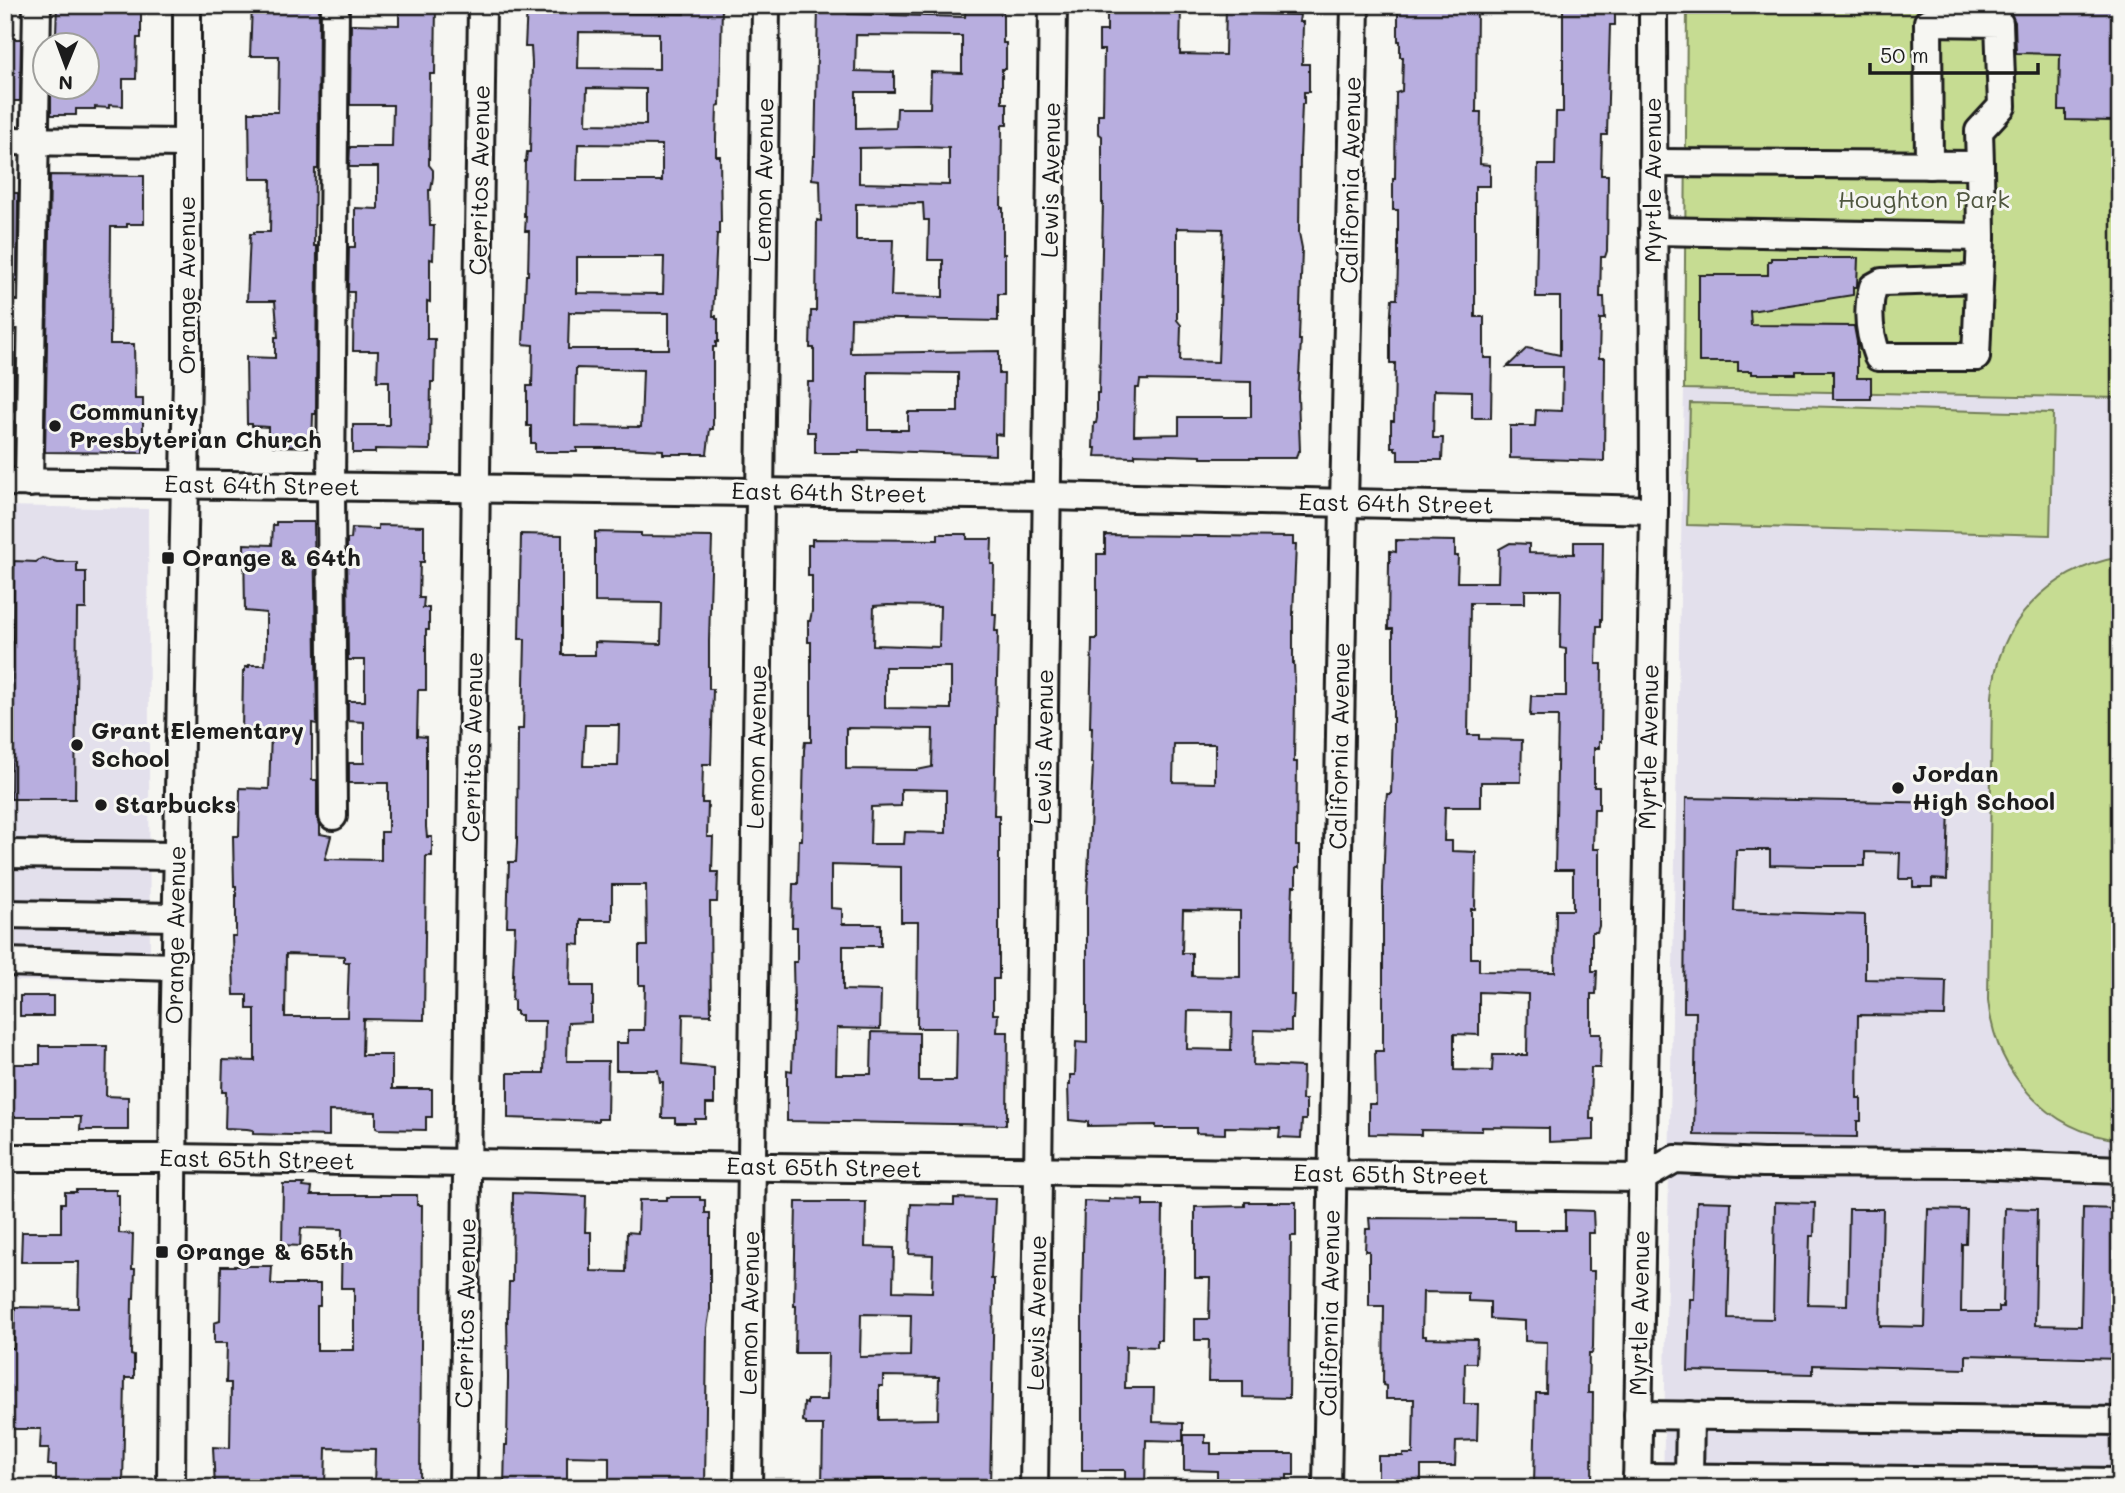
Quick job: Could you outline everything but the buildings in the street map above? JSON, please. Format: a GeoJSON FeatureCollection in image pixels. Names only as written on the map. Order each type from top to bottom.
{"type":"FeatureCollection","features":[{"type":"Feature","properties":{"kind":"street"},"geometry":{"type":"LineString","coordinates":[[17,482],[32,315],[37,5]]}},
{"type":"Feature","properties":{"kind":"street","name":"Orange Avenue"},"geometry":{"type":"LineString","coordinates":[[171,1488],[171,1259],[187,374],[187,5]]}},
{"type":"Feature","properties":{"kind":"street"},"geometry":{"type":"LineString","coordinates":[[333,816],[331,487],[335,5]]}},
{"type":"Feature","properties":{"kind":"street","name":"Cerritos Avenue"},"geometry":{"type":"LineString","coordinates":[[463,1488],[482,5]]}},
{"type":"Feature","properties":{"kind":"street","name":"Lemon Avenue"},"geometry":{"type":"LineString","coordinates":[[748,1488],[766,5]]}},
{"type":"Feature","properties":{"kind":"street","name":"Lewis Avenue"},"geometry":{"type":"LineString","coordinates":[[1034,1488],[1053,5]]}},
{"type":"Feature","properties":{"kind":"street","name":"California Avenue"},"geometry":{"type":"LineString","coordinates":[[1327,1488],[1355,5]]}},
{"type":"Feature","properties":{"kind":"street","name":"Myrtle Avenue"},"geometry":{"type":"LineString","coordinates":[[1637,1482],[1654,510],[1653,5]]}},
{"type":"Feature","properties":{"kind":"street"},"geometry":{"type":"LineString","coordinates":[[1929,165],[1928,22],[1999,23],[2002,106],[1979,131],[1981,237],[1976,357],[1878,357],[1870,338],[1869,300],[1873,287],[1881,282],[1979,279]]}},
{"type":"Feature","properties":{"kind":"street"},"geometry":{"type":"LineString","coordinates":[[5,141],[187,143]]}},
{"type":"Feature","properties":{"kind":"street"},"geometry":{"type":"LineString","coordinates":[[1653,163],[1980,165]]}},
{"type":"Feature","properties":{"kind":"street"},"geometry":{"type":"LineString","coordinates":[[1653,231],[1981,237]]}},
{"type":"Feature","properties":{"kind":"street"},"geometry":{"type":"LineString","coordinates":[[5,315],[32,315]]}},
{"type":"Feature","properties":{"kind":"street","name":"East 64th Street"},"geometry":{"type":"LineString","coordinates":[[17,482],[1047,496],[1654,510]]}},
{"type":"Feature","properties":{"kind":"street"},"geometry":{"type":"LineString","coordinates":[[5,854],[177,856]]}},
{"type":"Feature","properties":{"kind":"street"},"geometry":{"type":"LineString","coordinates":[[5,914],[176,917]]}},
{"type":"Feature","properties":{"kind":"street"},"geometry":{"type":"LineString","coordinates":[[5,962],[176,967]]}},
{"type":"Feature","properties":{"kind":"street","name":"East 65th Street"},"geometry":{"type":"LineString","coordinates":[[5,1158],[1642,1178]]}},
{"type":"Feature","properties":{"kind":"street"},"geometry":{"type":"LineString","coordinates":[[1642,1178],[1675,1159],[1763,1163],[1971,1164],[2120,1170]]}},
{"type":"Feature","properties":{"kind":"street"},"geometry":{"type":"LineString","coordinates":[[1638,1415],[2120,1421]]}},
{"type":"Feature","properties":{"kind":"street"},"geometry":{"type":"LineString","coordinates":[[1689,1477],[1690,1415]]}},
{"type":"Feature","properties":{"kind":"street"},"geometry":{"type":"LineString","coordinates":[[1637,1482],[1689,1477],[2120,1482]]}},
{"type":"Feature","properties":{"kind":"shaded area","name":"Jordan High School"},"geometry":{"type":"Polygon","coordinates":[[[1684,389],[2120,398],[2120,1488],[1663,1488],[1684,389]]]}},
{"type":"Feature","properties":{"kind":"shaded area","name":"Grant Elementary School"},"geometry":{"type":"Polygon","coordinates":[[[5,506],[148,509],[150,982],[5,981],[5,506]]]}},
{"type":"Feature","properties":{"kind":"green space","name":"Houghton Park"},"geometry":{"type":"Polygon","coordinates":[[[1687,5],[2120,5],[2120,398],[1684,389],[1687,5]]]}},
{"type":"Feature","properties":{"kind":"green space"},"geometry":{"type":"Polygon","coordinates":[[[1690,403],[2053,413],[2050,535],[1687,525],[1690,403]]]}},
{"type":"Feature","properties":{"kind":"green space"},"geometry":{"type":"Polygon","coordinates":[[[2120,557],[2120,1140],[2093,1134],[2069,1124],[2048,1111],[2029,1094],[2013,1074],[2001,1051],[1988,1000],[1992,697],[1996,670],[2004,646],[2016,624],[2031,604],[2049,587],[2070,574],[2120,557]]]}},
{"type":"Feature","properties":{"kind":"place","name":"Community Presbyterian Church"},"geometry":{"type":"Point","coordinates":[55,426]}},
{"type":"Feature","properties":{"kind":"place","name":"Orange & 64th"},"geometry":{"type":"Point","coordinates":[168,558]}},
{"type":"Feature","properties":{"kind":"place","name":"Grant Elementary School"},"geometry":{"type":"Point","coordinates":[77,745]}},
{"type":"Feature","properties":{"kind":"place","name":"Jordan High School"},"geometry":{"type":"Point","coordinates":[1898,788]}},
{"type":"Feature","properties":{"kind":"place","name":"Starbucks"},"geometry":{"type":"Point","coordinates":[101,805]}},
{"type":"Feature","properties":{"kind":"place","name":"Orange & 65th"},"geometry":{"type":"Point","coordinates":[162,1252]}}]}
